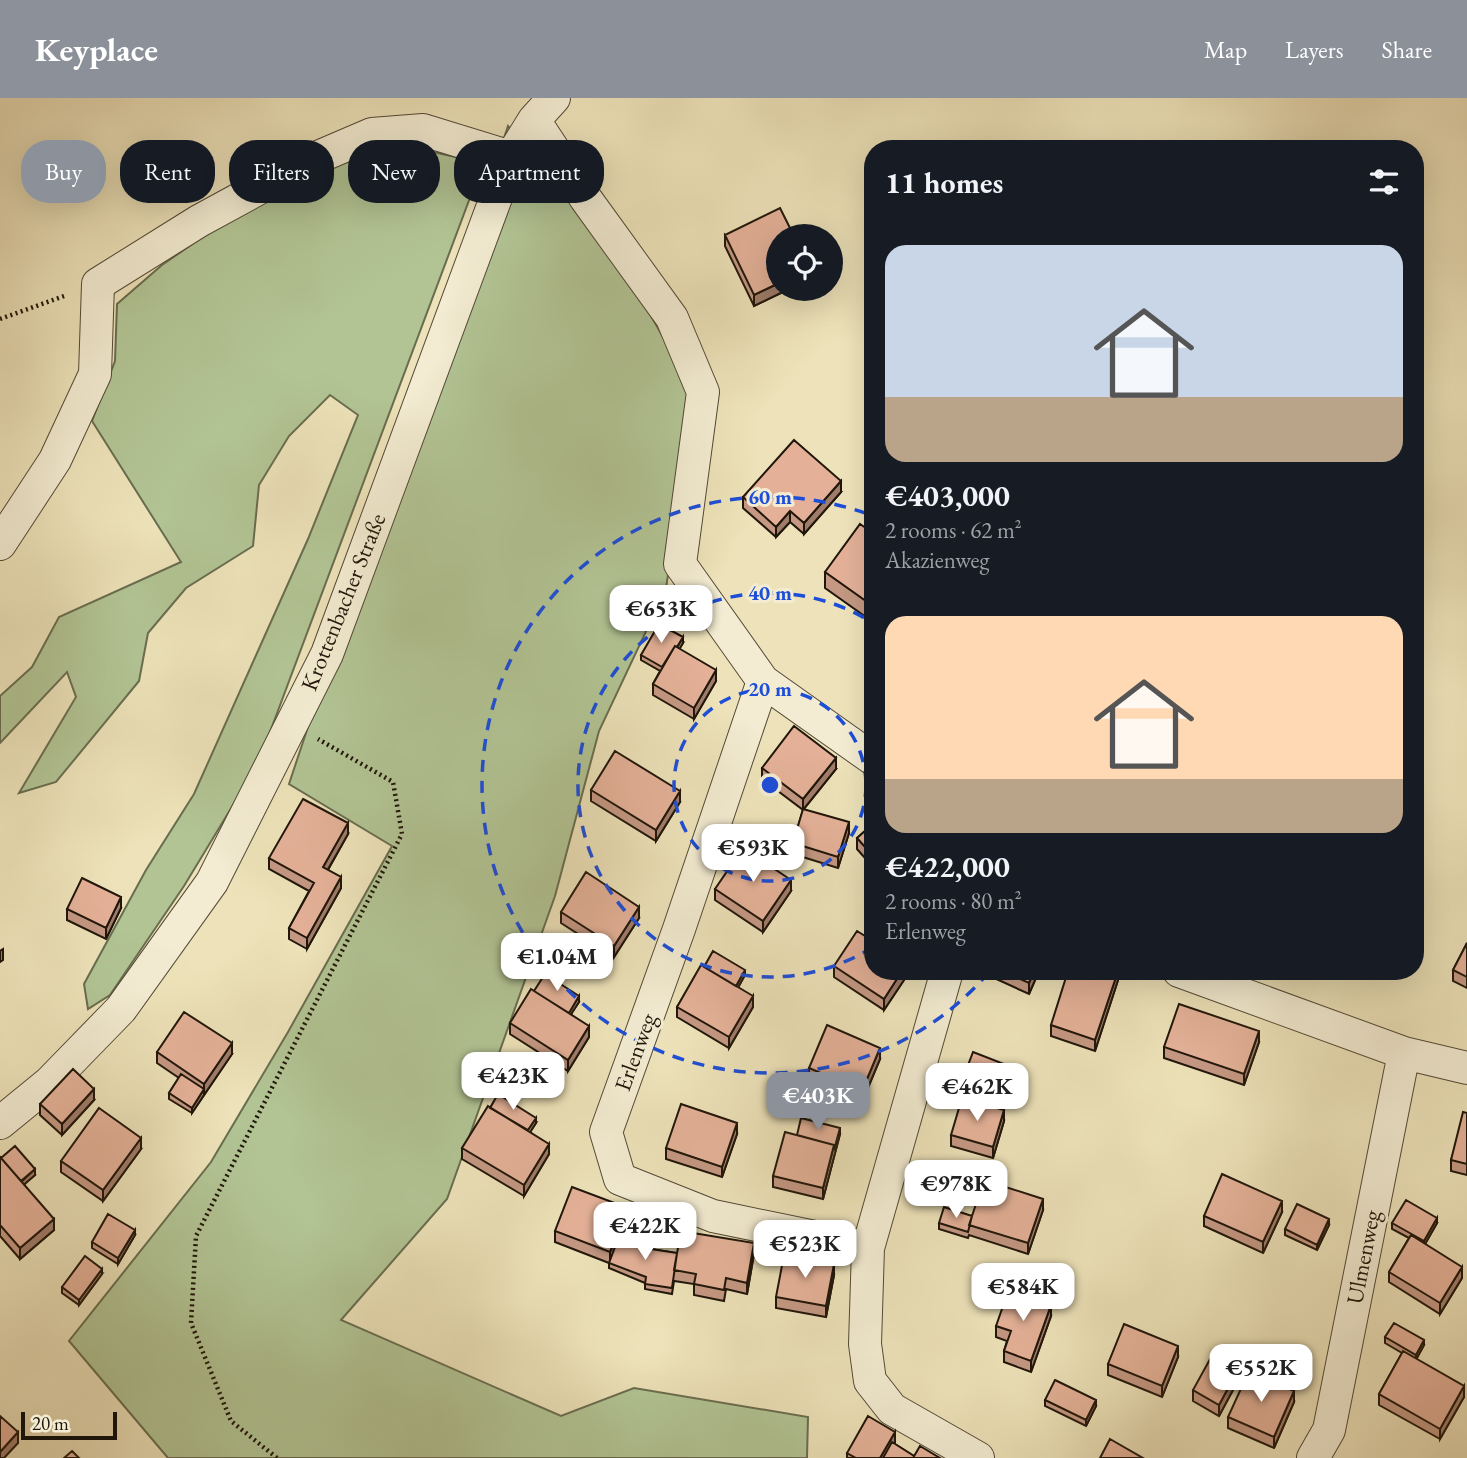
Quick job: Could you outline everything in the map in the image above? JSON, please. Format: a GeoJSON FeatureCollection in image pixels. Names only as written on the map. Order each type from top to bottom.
{"type":"FeatureCollection","features":[{"type":"Feature","properties":{"kind":"street","name":"Krottenbacher Straße"},"geometry":{"type":"LineString","coordinates":[[523,140],[544,109]]}},
{"type":"Feature","properties":{"kind":"street"},"geometry":{"type":"LineString","coordinates":[[544,109],[586,199],[672,317],[703,392],[680,564],[763,681],[864,753]]}},
{"type":"Feature","properties":{"kind":"street"},"geometry":{"type":"LineString","coordinates":[[0,544],[55,460],[95,374],[98,284],[199,220],[309,161],[372,134],[423,130],[456,140]]}},
{"type":"Feature","properties":{"kind":"street","name":"Krottenbacher Straße"},"geometry":{"type":"LineString","coordinates":[[0,1123],[48,1083],[121,1009],[212,882],[327,654],[494,203]]}},
{"type":"Feature","properties":{"kind":"street","name":"Erlenweg"},"geometry":{"type":"LineString","coordinates":[[763,681],[679,929],[606,1132],[620,1178],[713,1216],[868,1248]]}},
{"type":"Feature","properties":{"kind":"street"},"geometry":{"type":"LineString","coordinates":[[944,980],[868,1248],[865,1344],[870,1381],[892,1409],[978,1458]]}},
{"type":"Feature","properties":{"kind":"street"},"geometry":{"type":"LineString","coordinates":[[1249,982],[1404,1053],[1467,1068]]}},
{"type":"Feature","properties":{"kind":"street","name":"Ulmenweg"},"geometry":{"type":"LineString","coordinates":[[1313,1458],[1329,1430],[1404,1053]]}},
{"type":"Feature","properties":{"kind":"path"},"geometry":{"type":"LineString","coordinates":[[0,319],[98,284]]}},
{"type":"Feature","properties":{"kind":"path"},"geometry":{"type":"LineString","coordinates":[[277,1458],[230,1421],[191,1323],[196,1236],[402,834],[393,782],[291,723]]}},
{"type":"Feature","properties":{"kind":"green space"},"geometry":{"type":"Polygon","coordinates":[[[508,126],[520,140],[503,140],[508,126]]]}},
{"type":"Feature","properties":{"kind":"green space"},"geometry":{"type":"Polygon","coordinates":[[[440,154],[454,157],[454,203],[468,203],[258,764],[184,886],[110,995],[88,1009],[84,984],[146,870],[194,794],[308,539],[358,415],[330,395],[289,436],[259,485],[253,546],[186,588],[148,633],[139,681],[56,782],[19,793],[76,697],[67,672],[0,743],[0,696],[32,667],[59,617],[181,562],[92,421],[115,361],[117,304],[162,265],[230,218],[259,203],[334,203],[334,165],[348,161],[348,203],[440,203],[440,154]]]}},
{"type":"Feature","properties":{"kind":"green space"},"geometry":{"type":"Polygon","coordinates":[[[482,203],[573,203],[616,254],[694,392],[666,589],[599,731],[555,896],[447,1199],[341,1320],[561,1416],[634,1388],[808,1417],[807,1458],[168,1458],[69,1341],[211,1162],[288,1032],[392,846],[289,784],[482,203]]]}},
{"type":"Feature","properties":{"kind":"building"},"geometry":{"type":"Polygon","coordinates":[[[780,208],[788,224],[766,224],[766,289],[754,295],[725,235],[780,208]]]}},
{"type":"Feature","properties":{"kind":"building"},"geometry":{"type":"Polygon","coordinates":[[[794,440],[841,481],[804,523],[790,511],[776,527],[743,497],[794,440]]]}},
{"type":"Feature","properties":{"kind":"building"},"geometry":{"type":"Polygon","coordinates":[[[860,524],[864,527],[864,600],[825,572],[860,524]]]}},
{"type":"Feature","properties":{"kind":"building"},"geometry":{"type":"Polygon","coordinates":[[[659,624],[683,637],[662,667],[641,655],[659,624]]]}},
{"type":"Feature","properties":{"kind":"building"},"geometry":{"type":"Polygon","coordinates":[[[675,646],[716,670],[694,708],[653,684],[675,646]]]}},
{"type":"Feature","properties":{"kind":"building"},"geometry":{"type":"Polygon","coordinates":[[[794,726],[836,758],[803,799],[762,768],[794,726]]]}},
{"type":"Feature","properties":{"kind":"building"},"geometry":{"type":"Polygon","coordinates":[[[615,751],[680,791],[656,830],[591,790],[615,751]]]}},
{"type":"Feature","properties":{"kind":"building"},"geometry":{"type":"Polygon","coordinates":[[[303,799],[348,823],[323,867],[341,877],[307,938],[289,928],[314,883],[269,858],[303,799]]]}},
{"type":"Feature","properties":{"kind":"building"},"geometry":{"type":"Polygon","coordinates":[[[803,809],[849,822],[838,857],[793,843],[803,809]]]}},
{"type":"Feature","properties":{"kind":"building"},"geometry":{"type":"Polygon","coordinates":[[[864,832],[864,846],[857,838],[864,832]]]}},
{"type":"Feature","properties":{"kind":"building"},"geometry":{"type":"Polygon","coordinates":[[[743,848],[791,880],[763,921],[715,889],[743,848]]]}},
{"type":"Feature","properties":{"kind":"building"},"geometry":{"type":"Polygon","coordinates":[[[586,872],[639,907],[614,946],[561,912],[586,872]]]}},
{"type":"Feature","properties":{"kind":"building"},"geometry":{"type":"Polygon","coordinates":[[[82,878],[121,897],[106,928],[67,909],[82,878]]]}},
{"type":"Feature","properties":{"kind":"building"},"geometry":{"type":"Polygon","coordinates":[[[857,931],[864,935],[864,980],[896,980],[884,999],[834,966],[857,931]]]}},
{"type":"Feature","properties":{"kind":"building"},"geometry":{"type":"Polygon","coordinates":[[[1467,943],[1467,977],[1453,970],[1467,943]]]}},
{"type":"Feature","properties":{"kind":"building"},"geometry":{"type":"Polygon","coordinates":[[[713,951],[745,970],[736,986],[704,967],[713,951]]]}},
{"type":"Feature","properties":{"kind":"building"},"geometry":{"type":"Polygon","coordinates":[[[701,965],[753,996],[729,1037],[677,1007],[701,965]]]}},
{"type":"Feature","properties":{"kind":"building"},"geometry":{"type":"Polygon","coordinates":[[[545,974],[579,996],[569,1013],[534,991],[545,974]]]}},
{"type":"Feature","properties":{"kind":"building"},"geometry":{"type":"Polygon","coordinates":[[[1065,980],[1115,980],[1095,1040],[1051,1025],[1065,980]]]}},
{"type":"Feature","properties":{"kind":"building"},"geometry":{"type":"Polygon","coordinates":[[[531,989],[589,1026],[568,1060],[510,1023],[531,989]]]}},
{"type":"Feature","properties":{"kind":"building"},"geometry":{"type":"Polygon","coordinates":[[[1179,1004],[1259,1031],[1244,1074],[1164,1047],[1179,1004]]]}},
{"type":"Feature","properties":{"kind":"building"},"geometry":{"type":"Polygon","coordinates":[[[184,1012],[232,1043],[204,1084],[157,1052],[184,1012]]]}},
{"type":"Feature","properties":{"kind":"building"},"geometry":{"type":"Polygon","coordinates":[[[827,1025],[880,1048],[862,1091],[809,1068],[827,1025]]]}},
{"type":"Feature","properties":{"kind":"building"},"geometry":{"type":"Polygon","coordinates":[[[973,1052],[1004,1064],[995,1088],[964,1076],[973,1052]]]}},
{"type":"Feature","properties":{"kind":"building"},"geometry":{"type":"Polygon","coordinates":[[[73,1069],[94,1089],[62,1124],[40,1104],[73,1069]]]}},
{"type":"Feature","properties":{"kind":"building"},"geometry":{"type":"Polygon","coordinates":[[[181,1074],[204,1089],[192,1108],[169,1093],[181,1074]]]}},
{"type":"Feature","properties":{"kind":"building"},"geometry":{"type":"Polygon","coordinates":[[[498,1094],[536,1118],[528,1130],[490,1108],[498,1094]]]}},
{"type":"Feature","properties":{"kind":"building"},"geometry":{"type":"Polygon","coordinates":[[[962,1098],[1004,1110],[993,1147],[951,1135],[962,1098]]]}},
{"type":"Feature","properties":{"kind":"building"},"geometry":{"type":"Polygon","coordinates":[[[681,1104],[737,1123],[722,1167],[666,1148],[681,1104]]]}},
{"type":"Feature","properties":{"kind":"building"},"geometry":{"type":"Polygon","coordinates":[[[488,1106],[549,1144],[524,1185],[462,1148],[488,1106]]]}},
{"type":"Feature","properties":{"kind":"building"},"geometry":{"type":"Polygon","coordinates":[[[99,1108],[141,1138],[103,1190],[61,1161],[99,1108]]]}},
{"type":"Feature","properties":{"kind":"building"},"geometry":{"type":"Polygon","coordinates":[[[1463,1112],[1467,1113],[1467,1164],[1451,1160],[1463,1112]]]}},
{"type":"Feature","properties":{"kind":"building"},"geometry":{"type":"Polygon","coordinates":[[[801,1118],[840,1128],[834,1150],[834,1145],[797,1135],[801,1118]]]}},
{"type":"Feature","properties":{"kind":"building"},"geometry":{"type":"Polygon","coordinates":[[[785,1132],[834,1145],[823,1188],[773,1176],[785,1132]]]}},
{"type":"Feature","properties":{"kind":"building"},"geometry":{"type":"Polygon","coordinates":[[[15,1146],[35,1169],[21,1181],[1,1158],[15,1146]]]}},
{"type":"Feature","properties":{"kind":"building"},"geometry":{"type":"Polygon","coordinates":[[[0,1157],[54,1219],[20,1248],[0,1225],[0,1157]]]}},
{"type":"Feature","properties":{"kind":"building"},"geometry":{"type":"Polygon","coordinates":[[[1222,1174],[1282,1201],[1263,1242],[1204,1216],[1222,1174]]]}},
{"type":"Feature","properties":{"kind":"building"},"geometry":{"type":"Polygon","coordinates":[[[984,1180],[1043,1199],[1028,1243],[969,1225],[984,1180]]]}},
{"type":"Feature","properties":{"kind":"building"},"geometry":{"type":"Polygon","coordinates":[[[572,1187],[628,1208],[610,1252],[555,1231],[572,1187]]]}},
{"type":"Feature","properties":{"kind":"building"},"geometry":{"type":"Polygon","coordinates":[[[1406,1200],[1437,1218],[1424,1241],[1392,1223],[1406,1200]]]}},
{"type":"Feature","properties":{"kind":"building"},"geometry":{"type":"Polygon","coordinates":[[[1297,1204],[1329,1219],[1317,1245],[1285,1229],[1297,1204]]]}},
{"type":"Feature","properties":{"kind":"building"},"geometry":{"type":"Polygon","coordinates":[[[944,1207],[972,1216],[968,1232],[939,1223],[944,1207]]]}},
{"type":"Feature","properties":{"kind":"building"},"geometry":{"type":"Polygon","coordinates":[[[108,1214],[135,1230],[118,1258],[92,1242],[108,1214]]]}},
{"type":"Feature","properties":{"kind":"building"},"geometry":{"type":"Polygon","coordinates":[[[681,1231],[754,1243],[747,1283],[726,1278],[724,1290],[694,1284],[696,1274],[674,1270],[681,1231]]]}},
{"type":"Feature","properties":{"kind":"building"},"geometry":{"type":"Polygon","coordinates":[[[620,1234],[651,1249],[677,1253],[672,1288],[645,1284],[646,1277],[609,1263],[620,1234]]]}},
{"type":"Feature","properties":{"kind":"building"},"geometry":{"type":"Polygon","coordinates":[[[1411,1235],[1462,1267],[1440,1303],[1389,1272],[1411,1235]]]}},
{"type":"Feature","properties":{"kind":"building"},"geometry":{"type":"Polygon","coordinates":[[[784,1255],[834,1264],[826,1306],[776,1297],[784,1255]]]}},
{"type":"Feature","properties":{"kind":"building"},"geometry":{"type":"Polygon","coordinates":[[[85,1256],[102,1269],[79,1300],[62,1287],[85,1256]]]}},
{"type":"Feature","properties":{"kind":"building"},"geometry":{"type":"Polygon","coordinates":[[[1009,1289],[1051,1305],[1031,1361],[1004,1351],[1011,1331],[996,1326],[1009,1289]]]}},
{"type":"Feature","properties":{"kind":"building"},"geometry":{"type":"Polygon","coordinates":[[[1394,1323],[1424,1340],[1416,1355],[1385,1337],[1394,1323]]]}},
{"type":"Feature","properties":{"kind":"building"},"geometry":{"type":"Polygon","coordinates":[[[1124,1324],[1178,1346],[1162,1386],[1108,1364],[1124,1324]]]}},
{"type":"Feature","properties":{"kind":"building"},"geometry":{"type":"Polygon","coordinates":[[[1215,1350],[1241,1364],[1219,1405],[1193,1390],[1215,1350]]]}},
{"type":"Feature","properties":{"kind":"building"},"geometry":{"type":"Polygon","coordinates":[[[1403,1351],[1464,1386],[1440,1429],[1379,1394],[1403,1351]]]}},
{"type":"Feature","properties":{"kind":"building"},"geometry":{"type":"Polygon","coordinates":[[[1249,1371],[1294,1391],[1274,1437],[1228,1417],[1249,1371]]]}},
{"type":"Feature","properties":{"kind":"building"},"geometry":{"type":"Polygon","coordinates":[[[1055,1380],[1096,1400],[1086,1420],[1045,1400],[1055,1380]]]}},
{"type":"Feature","properties":{"kind":"building"},"geometry":{"type":"Polygon","coordinates":[[[0,1416],[18,1432],[0,1452],[0,1416]]]}},
{"type":"Feature","properties":{"kind":"building"},"geometry":{"type":"Polygon","coordinates":[[[868,1416],[895,1432],[880,1458],[856,1458],[847,1453],[868,1416]]]}},
{"type":"Feature","properties":{"kind":"building"},"geometry":{"type":"Polygon","coordinates":[[[1110,1439],[1143,1458],[1100,1458],[1110,1439]]]}},
{"type":"Feature","properties":{"kind":"building"},"geometry":{"type":"Polygon","coordinates":[[[892,1442],[914,1456],[913,1458],[883,1458],[892,1442]]]}},
{"type":"Feature","properties":{"kind":"building"},"geometry":{"type":"Polygon","coordinates":[[[920,1446],[940,1458],[913,1458],[920,1446]]]}},
{"type":"Feature","properties":{"kind":"building"},"geometry":{"type":"Polygon","coordinates":[[[72,1451],[79,1458],[64,1458],[72,1451]]]}}]}
